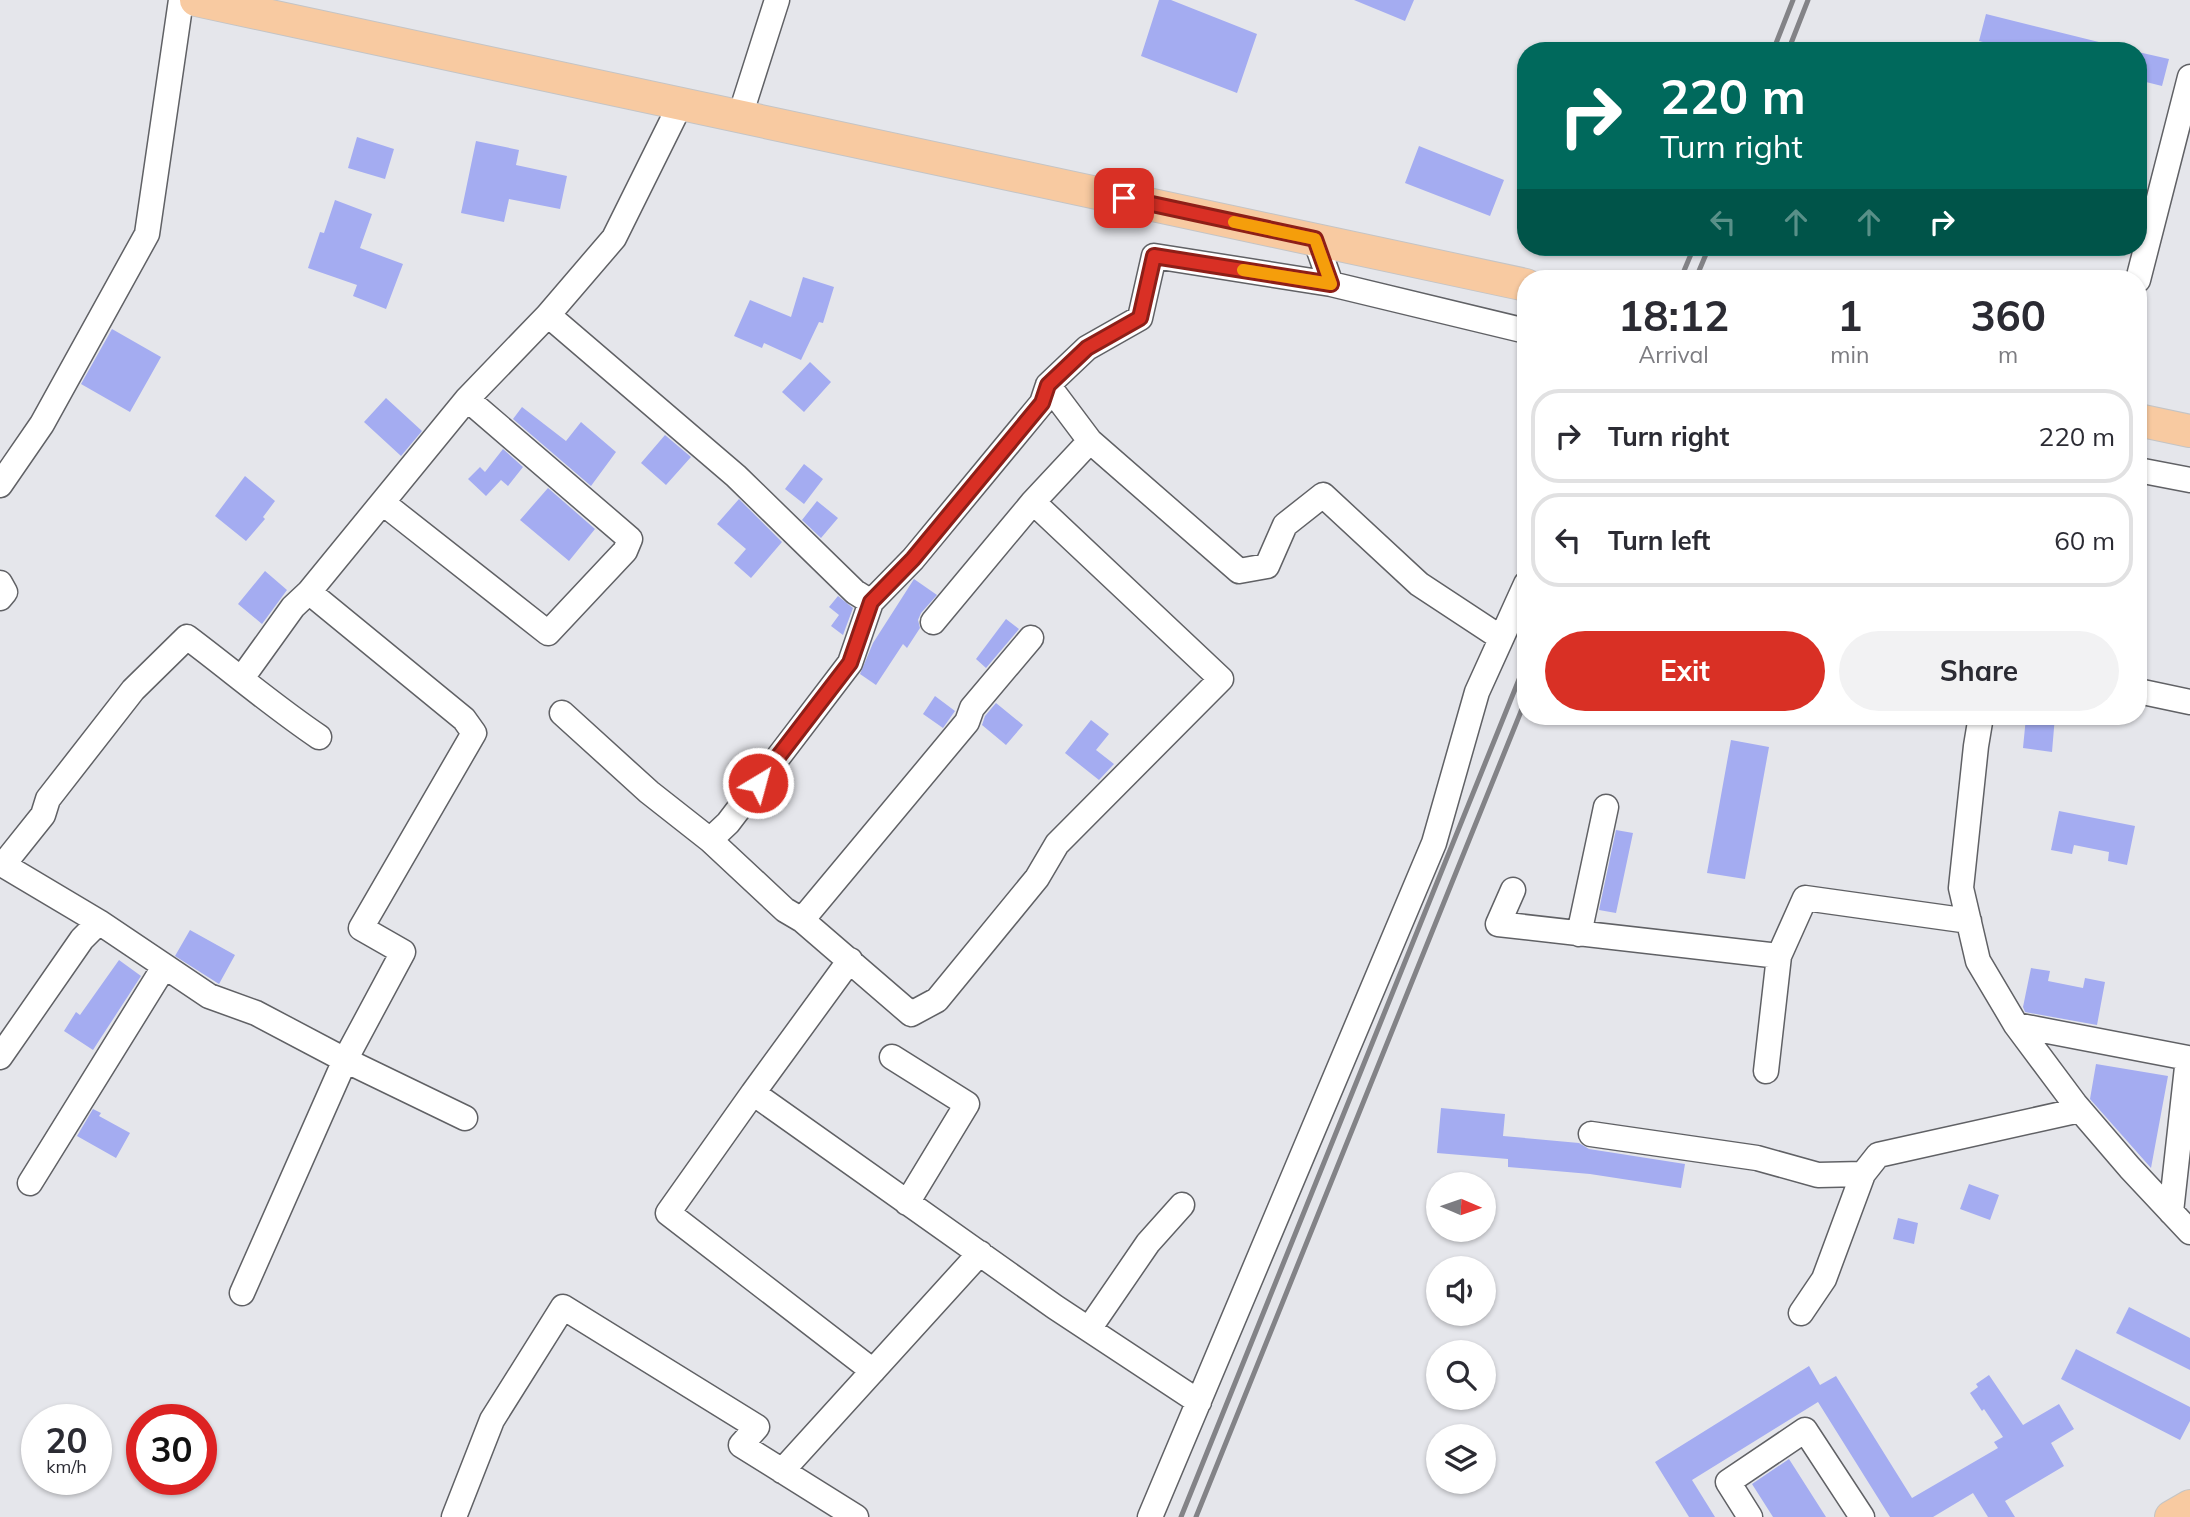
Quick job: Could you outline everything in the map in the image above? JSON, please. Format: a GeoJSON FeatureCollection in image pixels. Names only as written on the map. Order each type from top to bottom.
{"type":"FeatureCollection","features":[{"type":"Feature","properties":{"kind":"main road"},"geometry":{"type":"LineString","coordinates":[[196,0],[1517,283]]}},
{"type":"Feature","properties":{"kind":"main road"},"geometry":{"type":"LineString","coordinates":[[2147,422],[2190,432]]}},
{"type":"Feature","properties":{"kind":"main road"},"geometry":{"type":"LineString","coordinates":[[2171,1517],[2190,1506]]}},
{"type":"Feature","properties":{"kind":"street"},"geometry":{"type":"LineString","coordinates":[[0,485],[42,424],[147,234],[181,0]]}},
{"type":"Feature","properties":{"kind":"street"},"geometry":{"type":"LineString","coordinates":[[740,116],[777,0]]}},
{"type":"Feature","properties":{"kind":"street"},"geometry":{"type":"LineString","coordinates":[[2147,245],[2190,77]]}},
{"type":"Feature","properties":{"kind":"street"},"geometry":{"type":"LineString","coordinates":[[242,678],[293,607],[309,592],[467,399],[548,315],[614,238],[681,103]]}},
{"type":"Feature","properties":{"kind":"street"},"geometry":{"type":"LineString","coordinates":[[1315,239],[1331,284]]}},
{"type":"Feature","properties":{"kind":"street"},"geometry":{"type":"LineString","coordinates":[[710,840],[728,823],[850,663],[871,602],[913,559],[1042,403],[1048,385],[1087,348],[1140,318],[1154,256],[1331,284],[1517,329]]}},
{"type":"Feature","properties":{"kind":"street"},"geometry":{"type":"LineString","coordinates":[[548,315],[736,476],[855,592],[871,602]]}},
{"type":"Feature","properties":{"kind":"street"},"geometry":{"type":"LineString","coordinates":[[1048,385],[1090,441],[1239,571],[1267,566],[1285,525],[1323,495],[1419,584],[1501,638]]}},
{"type":"Feature","properties":{"kind":"street"},"geometry":{"type":"LineString","coordinates":[[383,503],[548,634],[625,551],[630,539],[467,399]]}},
{"type":"Feature","properties":{"kind":"street"},"geometry":{"type":"LineString","coordinates":[[933,622],[1033,502],[1090,441]]}},
{"type":"Feature","properties":{"kind":"street"},"geometry":{"type":"LineString","coordinates":[[2147,472],[2190,480]]}},
{"type":"Feature","properties":{"kind":"street"},"geometry":{"type":"LineString","coordinates":[[562,713],[649,792],[710,840],[785,910],[802,920],[911,1014],[937,1000],[1037,878],[1057,844],[1221,679],[1033,502]]}},
{"type":"Feature","properties":{"kind":"street"},"geometry":{"type":"LineString","coordinates":[[0,583],[5,592],[0,598]]}},
{"type":"Feature","properties":{"kind":"street"},"geometry":{"type":"LineString","coordinates":[[242,1293],[345,1060],[403,951],[361,928],[474,733],[464,719],[309,592]]}},
{"type":"Feature","properties":{"kind":"street"},"geometry":{"type":"LineString","coordinates":[[1150,1517],[1434,843],[1477,692],[1517,603]]}},
{"type":"Feature","properties":{"kind":"street"},"geometry":{"type":"LineString","coordinates":[[318,737],[272,706],[242,678],[187,637],[133,690],[48,799],[43,815],[2,864],[99,922],[209,996],[256,1013],[465,1118]]}},
{"type":"Feature","properties":{"kind":"street"},"geometry":{"type":"LineString","coordinates":[[802,920],[967,722],[972,708],[1031,638]]}},
{"type":"Feature","properties":{"kind":"street"},"geometry":{"type":"LineString","coordinates":[[2147,693],[2190,702]]}},
{"type":"Feature","properties":{"kind":"street"},"geometry":{"type":"LineString","coordinates":[[1980,725],[1961,888],[1978,961],[2016,1025],[2080,1110],[2190,1232]]}},
{"type":"Feature","properties":{"kind":"street"},"geometry":{"type":"LineString","coordinates":[[1579,933],[1606,807]]}},
{"type":"Feature","properties":{"kind":"street"},"geometry":{"type":"LineString","coordinates":[[1513,890],[1498,924],[1779,956]]}},
{"type":"Feature","properties":{"kind":"street"},"geometry":{"type":"LineString","coordinates":[[1766,1071],[1779,956],[1805,898],[1969,921]]}},
{"type":"Feature","properties":{"kind":"street"},"geometry":{"type":"LineString","coordinates":[[0,1058],[82,939],[99,922]]}},
{"type":"Feature","properties":{"kind":"street"},"geometry":{"type":"LineString","coordinates":[[850,960],[668,1213],[873,1371]]}},
{"type":"Feature","properties":{"kind":"street"},"geometry":{"type":"LineString","coordinates":[[30,1184],[164,967]]}},
{"type":"Feature","properties":{"kind":"street"},"geometry":{"type":"LineString","coordinates":[[2016,1025],[2189,1050],[2185,1123],[2171,1212]]}},
{"type":"Feature","properties":{"kind":"street"},"geometry":{"type":"LineString","coordinates":[[892,1057],[967,1104],[907,1203]]}},
{"type":"Feature","properties":{"kind":"street"},"geometry":{"type":"LineString","coordinates":[[753,1093],[907,1203],[1199,1402]]}},
{"type":"Feature","properties":{"kind":"street"},"geometry":{"type":"LineString","coordinates":[[1801,1313],[1824,1279],[1863,1174],[1878,1155],[2080,1110]]}},
{"type":"Feature","properties":{"kind":"street"},"geometry":{"type":"LineString","coordinates":[[1591,1135],[1757,1158],[1818,1175],[1863,1174]]}},
{"type":"Feature","properties":{"kind":"street"},"geometry":{"type":"LineString","coordinates":[[1089,1329],[1148,1243],[1182,1205]]}},
{"type":"Feature","properties":{"kind":"street"},"geometry":{"type":"LineString","coordinates":[[782,1471],[980,1253]]}},
{"type":"Feature","properties":{"kind":"street"},"geometry":{"type":"LineString","coordinates":[[454,1517],[492,1420],[563,1307],[757,1427],[741,1445],[855,1517]]}},
{"type":"Feature","properties":{"kind":"street"},"geometry":{"type":"LineString","coordinates":[[1750,1517],[1728,1482],[1805,1430],[1862,1517]]}},
{"type":"Feature","properties":{"kind":"building"},"geometry":{"type":"Polygon","coordinates":[[[1159,0],[1171,0],[1257,34],[1237,93],[1141,56],[1159,0]]]}},
{"type":"Feature","properties":{"kind":"building"},"geometry":{"type":"Polygon","coordinates":[[[1354,0],[1414,0],[1405,21],[1354,0]]]}},
{"type":"Feature","properties":{"kind":"building"},"geometry":{"type":"Polygon","coordinates":[[[1986,14],[2099,42],[1983,42],[1979,41],[1986,14]]]}},
{"type":"Feature","properties":{"kind":"building"},"geometry":{"type":"Polygon","coordinates":[[[2147,54],[2169,59],[2162,86],[2147,82],[2147,54]]]}},
{"type":"Feature","properties":{"kind":"building"},"geometry":{"type":"Polygon","coordinates":[[[357,137],[394,149],[385,179],[348,168],[357,137]]]}},
{"type":"Feature","properties":{"kind":"building"},"geometry":{"type":"Polygon","coordinates":[[[476,141],[519,150],[516,165],[567,176],[560,209],[509,199],[504,222],[461,213],[476,141]]]}},
{"type":"Feature","properties":{"kind":"building"},"geometry":{"type":"Polygon","coordinates":[[[1419,146],[1504,180],[1490,216],[1405,183],[1419,146]]]}},
{"type":"Feature","properties":{"kind":"building"},"geometry":{"type":"Polygon","coordinates":[[[335,200],[372,214],[360,248],[403,264],[386,309],[353,296],[357,285],[308,268],[320,232],[324,233],[335,200]]]}},
{"type":"Feature","properties":{"kind":"building"},"geometry":{"type":"Polygon","coordinates":[[[803,277],[834,287],[823,323],[819,322],[801,360],[764,343],[762,348],[734,336],[750,300],[791,317],[803,277]]]}},
{"type":"Feature","properties":{"kind":"building"},"geometry":{"type":"Polygon","coordinates":[[[112,329],[161,357],[130,412],[81,384],[112,329]]]}},
{"type":"Feature","properties":{"kind":"building"},"geometry":{"type":"Polygon","coordinates":[[[810,362],[831,382],[804,412],[782,392],[810,362]]]}},
{"type":"Feature","properties":{"kind":"building"},"geometry":{"type":"Polygon","coordinates":[[[386,398],[422,431],[401,456],[364,422],[386,398]]]}},
{"type":"Feature","properties":{"kind":"building"},"geometry":{"type":"Polygon","coordinates":[[[522,407],[566,441],[581,422],[616,452],[591,486],[513,419],[522,407]]]}},
{"type":"Feature","properties":{"kind":"building"},"geometry":{"type":"Polygon","coordinates":[[[665,435],[691,457],[666,485],[641,463],[665,435]]]}},
{"type":"Feature","properties":{"kind":"building"},"geometry":{"type":"Polygon","coordinates":[[[503,449],[523,467],[508,486],[501,480],[486,496],[468,479],[480,467],[485,472],[503,449]]]}},
{"type":"Feature","properties":{"kind":"building"},"geometry":{"type":"Polygon","coordinates":[[[804,464],[823,479],[804,504],[785,489],[804,464]]]}},
{"type":"Feature","properties":{"kind":"building"},"geometry":{"type":"Polygon","coordinates":[[[245,476],[275,501],[263,517],[265,519],[246,541],[215,516],[245,476]]]}},
{"type":"Feature","properties":{"kind":"building"},"geometry":{"type":"Polygon","coordinates":[[[548,488],[595,529],[569,561],[520,520],[548,488]]]}},
{"type":"Feature","properties":{"kind":"building"},"geometry":{"type":"Polygon","coordinates":[[[739,499],[782,542],[751,578],[734,563],[746,549],[717,524],[739,499]]]}},
{"type":"Feature","properties":{"kind":"building"},"geometry":{"type":"Polygon","coordinates":[[[817,501],[838,518],[821,538],[802,520],[817,501]]]}},
{"type":"Feature","properties":{"kind":"building"},"geometry":{"type":"Polygon","coordinates":[[[265,571],[287,590],[262,624],[238,604],[265,571]]]}},
{"type":"Feature","properties":{"kind":"building"},"geometry":{"type":"Polygon","coordinates":[[[914,579],[937,595],[921,613],[918,620],[920,628],[907,648],[903,644],[876,685],[860,674],[873,643],[914,579]]]}},
{"type":"Feature","properties":{"kind":"building"},"geometry":{"type":"Polygon","coordinates":[[[838,596],[853,608],[843,635],[831,626],[839,615],[829,607],[838,596]]]}},
{"type":"Feature","properties":{"kind":"building"},"geometry":{"type":"Polygon","coordinates":[[[1006,619],[1019,629],[986,668],[976,659],[1006,619]]]}},
{"type":"Feature","properties":{"kind":"building"},"geometry":{"type":"Polygon","coordinates":[[[935,696],[955,711],[943,728],[923,714],[935,696]]]}},
{"type":"Feature","properties":{"kind":"building"},"geometry":{"type":"Polygon","coordinates":[[[996,703],[1023,725],[1006,745],[982,725],[985,716],[996,703]]]}},
{"type":"Feature","properties":{"kind":"building"},"geometry":{"type":"Polygon","coordinates":[[[1091,720],[1109,734],[1096,750],[1114,764],[1099,780],[1065,753],[1091,720]]]}},
{"type":"Feature","properties":{"kind":"building"},"geometry":{"type":"Polygon","coordinates":[[[2025,725],[2054,725],[2052,752],[2023,748],[2025,725]]]}},
{"type":"Feature","properties":{"kind":"building"},"geometry":{"type":"Polygon","coordinates":[[[1731,740],[1769,747],[1745,879],[1707,873],[1731,740]]]}},
{"type":"Feature","properties":{"kind":"building"},"geometry":{"type":"Polygon","coordinates":[[[2059,811],[2135,826],[2127,865],[2108,861],[2109,852],[2074,845],[2072,854],[2051,850],[2059,811]]]}},
{"type":"Feature","properties":{"kind":"building"},"geometry":{"type":"Polygon","coordinates":[[[1616,830],[1633,833],[1616,913],[1599,910],[1616,830]]]}},
{"type":"Feature","properties":{"kind":"building"},"geometry":{"type":"Polygon","coordinates":[[[190,930],[235,955],[219,984],[175,956],[190,930]]]}},
{"type":"Feature","properties":{"kind":"building"},"geometry":{"type":"Polygon","coordinates":[[[119,960],[141,976],[93,1050],[64,1031],[76,1012],[80,1015],[119,960]]]}},
{"type":"Feature","properties":{"kind":"building"},"geometry":{"type":"Polygon","coordinates":[[[2031,968],[2050,971],[2048,981],[2083,988],[2085,978],[2105,982],[2097,1025],[2025,1012],[2023,1007],[2031,968]]]}},
{"type":"Feature","properties":{"kind":"building"},"geometry":{"type":"Polygon","coordinates":[[[2096,1064],[2168,1076],[2151,1168],[2090,1099],[2096,1064]]]}},
{"type":"Feature","properties":{"kind":"building"},"geometry":{"type":"Polygon","coordinates":[[[1441,1108],[1505,1114],[1503,1136],[1579,1143],[1589,1149],[1685,1164],[1681,1188],[1590,1174],[1508,1167],[1508,1159],[1437,1153],[1441,1108]]]}},
{"type":"Feature","properties":{"kind":"building"},"geometry":{"type":"Polygon","coordinates":[[[93,1109],[101,1113],[99,1116],[130,1133],[116,1158],[77,1136],[93,1109]]]}},
{"type":"Feature","properties":{"kind":"building"},"geometry":{"type":"Polygon","coordinates":[[[1969,1184],[1999,1195],[1990,1220],[1960,1209],[1969,1184]]]}},
{"type":"Feature","properties":{"kind":"building"},"geometry":{"type":"Polygon","coordinates":[[[1898,1218],[1918,1223],[1914,1244],[1893,1239],[1898,1218]]]}},
{"type":"Feature","properties":{"kind":"building"},"geometry":{"type":"Polygon","coordinates":[[[2129,1307],[2190,1338],[2190,1370],[2116,1333],[2129,1307]]]}},
{"type":"Feature","properties":{"kind":"building"},"geometry":{"type":"Polygon","coordinates":[[[2076,1349],[2190,1407],[2190,1421],[2180,1440],[2061,1379],[2076,1349]]]}},
{"type":"Feature","properties":{"kind":"building"},"geometry":{"type":"Polygon","coordinates":[[[1809,1366],[1820,1385],[1836,1376],[1912,1498],[1998,1448],[1994,1442],[2003,1437],[1970,1393],[1978,1387],[1976,1384],[1989,1375],[2023,1425],[2059,1404],[2074,1429],[2051,1443],[2064,1466],[2005,1501],[2015,1517],[1988,1517],[1973,1493],[1933,1517],[1890,1517],[1818,1402],[1692,1480],[1715,1517],[1689,1517],[1655,1462],[1809,1366]]]}},
{"type":"Feature","properties":{"kind":"building"},"geometry":{"type":"Polygon","coordinates":[[[1789,1459],[1826,1517],[1773,1517],[1752,1484],[1789,1459]]]}},
{"type":"Feature","properties":{"kind":"railway"},"geometry":{"type":"LineString","coordinates":[[1777,42],[1793,0]]}},
{"type":"Feature","properties":{"kind":"railway"},"geometry":{"type":"LineString","coordinates":[[1792,42],[1808,0]]}},
{"type":"Feature","properties":{"kind":"railway"},"geometry":{"type":"LineString","coordinates":[[1684,270],[1690,256]]}},
{"type":"Feature","properties":{"kind":"railway"},"geometry":{"type":"LineString","coordinates":[[1699,270],[1705,256]]}},
{"type":"Feature","properties":{"kind":"railway"},"geometry":{"type":"LineString","coordinates":[[1181,1517],[1517,684]]}},
{"type":"Feature","properties":{"kind":"railway"},"geometry":{"type":"LineString","coordinates":[[1196,1517],[1517,721]]}},
{"type":"Feature","properties":{"kind":"slow traffic"},"geometry":{"type":"LineString","coordinates":[[1234,222],[1315,239],[1331,284],[1243,270]]}},
{"type":"Feature","properties":{"kind":"route"},"geometry":{"type":"LineString","coordinates":[[758,783],[850,663],[871,602],[913,559],[1042,403],[1048,385],[1087,348],[1140,318],[1154,256],[1331,284],[1315,239],[1124,198]]}}]}
